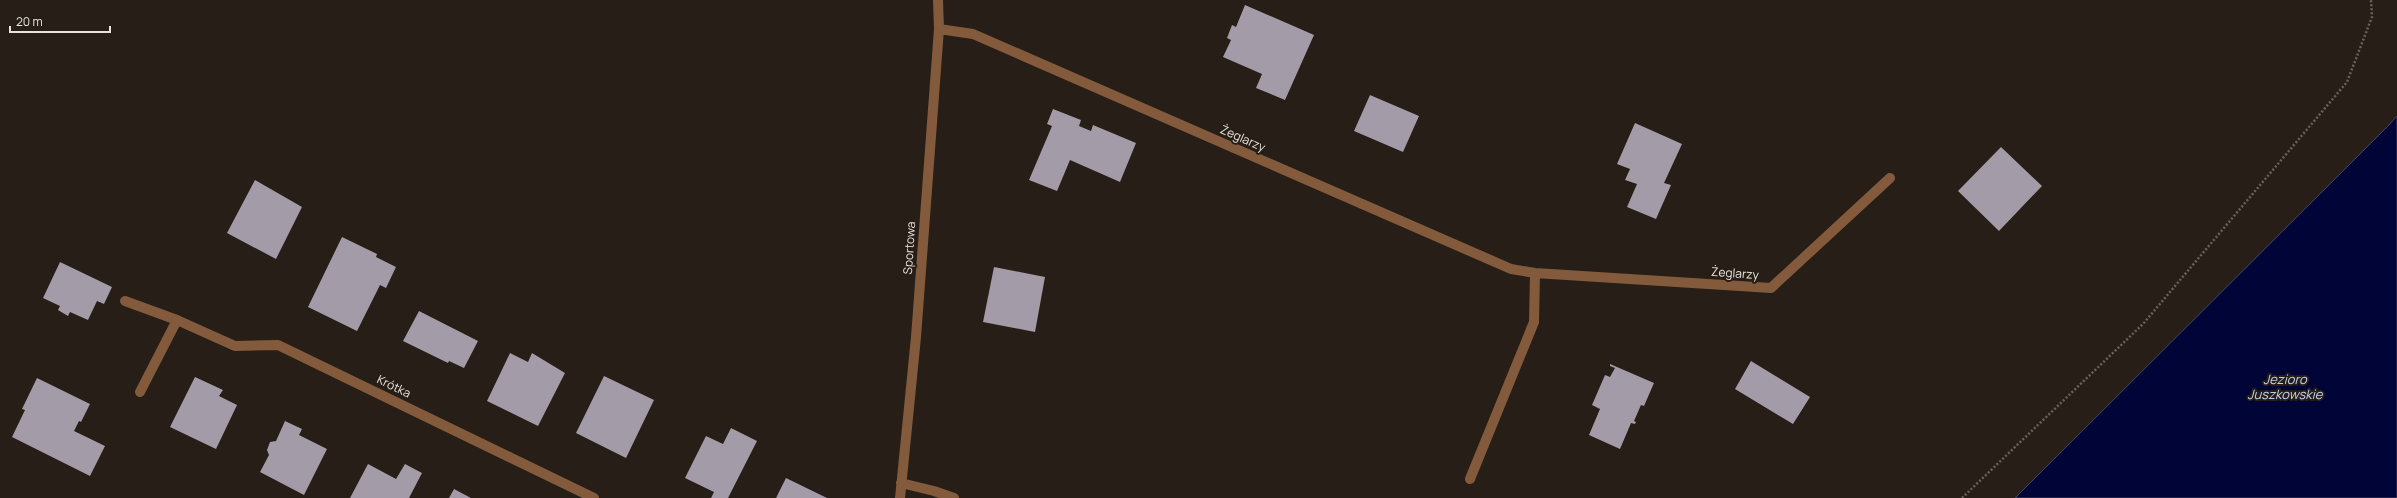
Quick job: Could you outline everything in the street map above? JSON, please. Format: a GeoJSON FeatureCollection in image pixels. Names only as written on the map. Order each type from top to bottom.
{"type":"FeatureCollection","features":[{"type":"Feature","properties":{"kind":"street","name":"Sportowa"},"geometry":{"type":"LineString","coordinates":[[900,498],[916,337],[939,30],[938,0]]}},
{"type":"Feature","properties":{"kind":"street","name":"Żeglarzy"},"geometry":{"type":"LineString","coordinates":[[939,30],[974,34],[1511,269],[1535,273],[1771,288],[1890,178]]}},
{"type":"Feature","properties":{"kind":"street"},"geometry":{"type":"LineString","coordinates":[[1470,479],[1534,322],[1535,273]]}},
{"type":"Feature","properties":{"kind":"street","name":"Krótka"},"geometry":{"type":"LineString","coordinates":[[125,301],[177,320],[235,346],[278,345],[594,498]]}},
{"type":"Feature","properties":{"kind":"street"},"geometry":{"type":"LineString","coordinates":[[140,392],[177,320]]}},
{"type":"Feature","properties":{"kind":"street"},"geometry":{"type":"LineString","coordinates":[[901,483],[934,491],[954,498]]}},
{"type":"Feature","properties":{"kind":"path"},"geometry":{"type":"LineString","coordinates":[[1962,498],[2144,324],[2347,82],[2372,17],[2371,0]]}},
{"type":"Feature","properties":{"kind":"water","name":"Jezioro Juszkowskie"},"geometry":{"type":"Polygon","coordinates":[[[2397,116],[2397,498],[2015,498],[2387,127],[2397,116]]]}},
{"type":"Feature","properties":{"kind":"building"},"geometry":{"type":"Polygon","coordinates":[[[1245,5],[1314,35],[1285,100],[1256,88],[1262,74],[1223,57],[1231,40],[1227,38],[1232,25],[1236,27],[1245,5]]]}},
{"type":"Feature","properties":{"kind":"building"},"geometry":{"type":"Polygon","coordinates":[[[1370,95],[1419,116],[1403,152],[1354,131],[1370,95]]]}},
{"type":"Feature","properties":{"kind":"building"},"geometry":{"type":"Polygon","coordinates":[[[1053,109],[1081,120],[1079,126],[1091,131],[1093,125],[1136,143],[1120,182],[1070,160],[1057,191],[1029,180],[1052,126],[1047,124],[1053,109]]]}},
{"type":"Feature","properties":{"kind":"building"},"geometry":{"type":"Polygon","coordinates":[[[1635,123],[1682,144],[1664,183],[1671,185],[1656,219],[1627,207],[1637,184],[1625,180],[1630,169],[1617,164],[1635,123]]]}},
{"type":"Feature","properties":{"kind":"building"},"geometry":{"type":"Polygon","coordinates":[[[2001,147],[2042,186],[1999,231],[1958,191],[2001,147]]]}},
{"type":"Feature","properties":{"kind":"building"},"geometry":{"type":"Polygon","coordinates":[[[255,180],[302,207],[276,259],[227,233],[255,180]]]}},
{"type":"Feature","properties":{"kind":"building"},"geometry":{"type":"Polygon","coordinates":[[[342,237],[377,254],[376,257],[396,267],[386,288],[380,285],[357,331],[308,307],[342,237]]]}},
{"type":"Feature","properties":{"kind":"building"},"geometry":{"type":"Polygon","coordinates":[[[60,262],[112,287],[104,304],[97,301],[88,320],[70,312],[68,316],[58,310],[60,306],[43,298],[60,262]]]}},
{"type":"Feature","properties":{"kind":"building"},"geometry":{"type":"Polygon","coordinates":[[[994,267],[1045,277],[1035,332],[983,322],[994,267]]]}},
{"type":"Feature","properties":{"kind":"building"},"geometry":{"type":"Polygon","coordinates":[[[419,311],[478,341],[464,368],[449,361],[448,363],[403,341],[419,311]]]}},
{"type":"Feature","properties":{"kind":"building"},"geometry":{"type":"Polygon","coordinates":[[[510,353],[528,362],[532,353],[565,373],[538,426],[487,401],[510,353]]]}},
{"type":"Feature","properties":{"kind":"building"},"geometry":{"type":"Polygon","coordinates":[[[1751,361],[1810,397],[1793,424],[1735,389],[1751,361]]]}},
{"type":"Feature","properties":{"kind":"building"},"geometry":{"type":"Polygon","coordinates":[[[1610,364],[1654,383],[1644,406],[1641,405],[1634,421],[1636,422],[1635,424],[1631,423],[1620,449],[1589,435],[1600,409],[1592,405],[1605,375],[1610,377],[1615,368],[1610,366],[1610,364]]]}},
{"type":"Feature","properties":{"kind":"building"},"geometry":{"type":"Polygon","coordinates":[[[604,376],[654,400],[626,458],[576,433],[604,376]]]}},
{"type":"Feature","properties":{"kind":"building"},"geometry":{"type":"Polygon","coordinates":[[[195,377],[223,390],[219,396],[237,405],[216,449],[170,427],[195,377]]]}},
{"type":"Feature","properties":{"kind":"building"},"geometry":{"type":"Polygon","coordinates":[[[37,378],[90,404],[81,422],[79,421],[74,431],[105,446],[90,476],[12,437],[25,410],[22,409],[37,378]]]}},
{"type":"Feature","properties":{"kind":"building"},"geometry":{"type":"Polygon","coordinates":[[[285,421],[302,429],[299,435],[327,449],[304,495],[260,472],[269,455],[267,450],[270,442],[276,441],[285,421]]]}},
{"type":"Feature","properties":{"kind":"building"},"geometry":{"type":"Polygon","coordinates":[[[731,428],[757,441],[728,498],[711,498],[714,492],[685,478],[706,436],[723,444],[731,428]]]}},
{"type":"Feature","properties":{"kind":"building"},"geometry":{"type":"Polygon","coordinates":[[[368,464],[396,479],[405,464],[422,473],[409,498],[350,498],[368,464]]]}},
{"type":"Feature","properties":{"kind":"building"},"geometry":{"type":"Polygon","coordinates":[[[786,478],[827,498],[776,498],[786,478]]]}},
{"type":"Feature","properties":{"kind":"building"},"geometry":{"type":"Polygon","coordinates":[[[454,489],[471,498],[449,498],[454,489]]]}}]}
